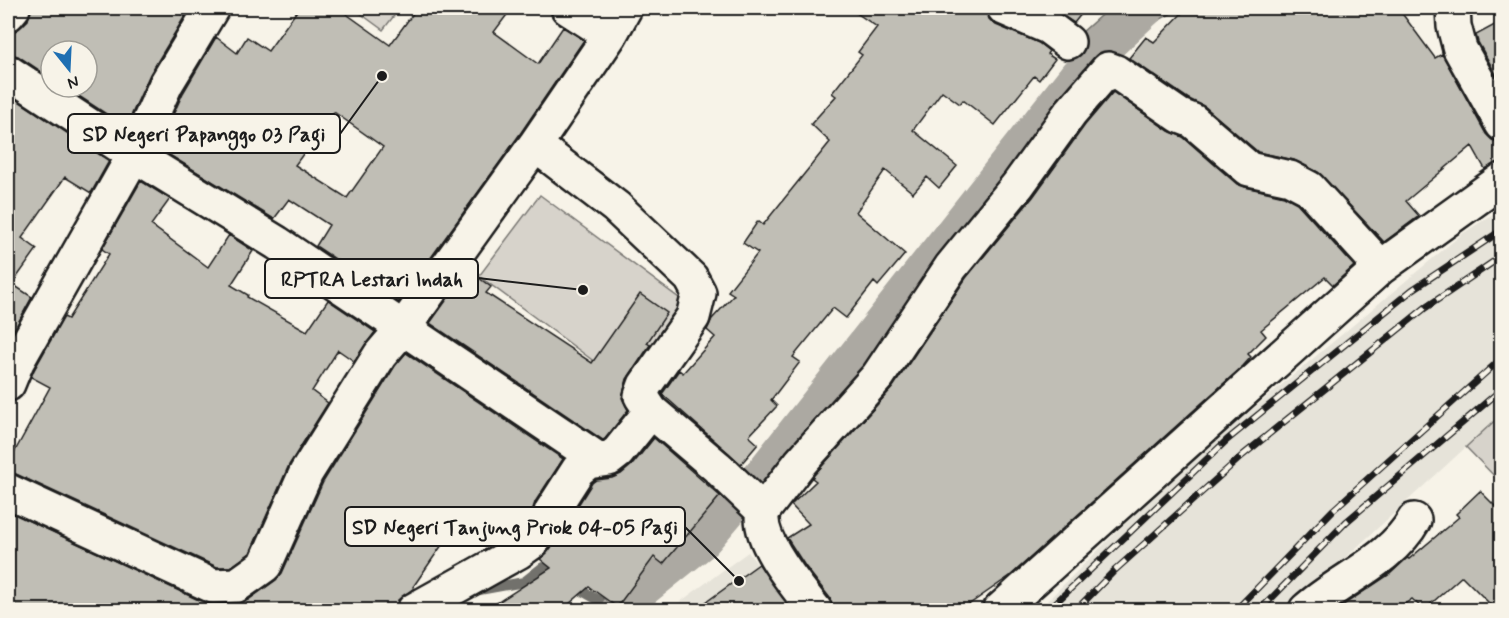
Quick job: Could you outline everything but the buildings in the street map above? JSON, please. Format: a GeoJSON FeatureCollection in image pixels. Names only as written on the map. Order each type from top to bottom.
{"type":"FeatureCollection","features":[{"type":"Feature","properties":{"kind":"street"},"geometry":{"type":"LineString","coordinates":[[8,14],[13,8]]}},
{"type":"Feature","properties":{"kind":"street"},"geometry":{"type":"LineString","coordinates":[[11,368],[134,155],[166,84],[212,8]]}},
{"type":"Feature","properties":{"kind":"street"},"geometry":{"type":"LineString","coordinates":[[568,8],[610,35]]}},
{"type":"Feature","properties":{"kind":"street"},"geometry":{"type":"LineString","coordinates":[[8,491],[213,586],[237,585],[265,564],[306,473],[380,354],[404,327],[536,145],[626,8]]}},
{"type":"Feature","properties":{"kind":"street"},"geometry":{"type":"LineString","coordinates":[[1004,8],[1048,27],[1068,42]]}},
{"type":"Feature","properties":{"kind":"street"},"geometry":{"type":"LineString","coordinates":[[1454,8],[1454,26],[1460,49],[1502,124]]}},
{"type":"Feature","properties":{"kind":"street"},"geometry":{"type":"LineString","coordinates":[[760,508],[878,376],[951,267],[1108,69],[1116,72],[1180,116],[1193,121],[1249,169],[1290,178],[1309,188],[1381,267]]}},
{"type":"Feature","properties":{"kind":"street"},"geometry":{"type":"LineString","coordinates":[[8,72],[134,155],[277,243],[404,327],[529,415],[599,460]]}},
{"type":"Feature","properties":{"kind":"street"},"geometry":{"type":"LineString","coordinates":[[536,145],[616,207],[691,278],[699,293],[693,317],[645,385],[642,396],[651,411],[717,467],[760,508],[764,533],[780,563],[815,610]]}},
{"type":"Feature","properties":{"kind":"street"},"geometry":{"type":"LineString","coordinates":[[1000,610],[1381,267],[1502,180]]}},
{"type":"Feature","properties":{"kind":"street"},"geometry":{"type":"LineString","coordinates":[[414,610],[532,542],[547,524],[551,512],[578,470],[588,462],[609,459],[618,453],[651,411]]}},
{"type":"Feature","properties":{"kind":"street"},"geometry":{"type":"LineString","coordinates":[[1330,605],[1389,550],[1409,529],[1414,520]]}},
{"type":"Feature","properties":{"kind":"shaded area"},"geometry":{"type":"Polygon","coordinates":[[[353,8],[400,8],[383,30],[353,8]]]}},
{"type":"Feature","properties":{"kind":"shaded area"},"geometry":{"type":"Polygon","coordinates":[[[1109,8],[1181,8],[1159,20],[1105,64],[1071,42],[1109,8]]]}},
{"type":"Feature","properties":{"kind":"shaded area"},"geometry":{"type":"Polygon","coordinates":[[[540,195],[687,304],[626,385],[479,276],[540,195]]]}},
{"type":"Feature","properties":{"kind":"shaded area"},"geometry":{"type":"Polygon","coordinates":[[[1501,209],[1501,415],[1291,610],[1038,610],[1174,475],[1462,234],[1501,209]]]}},
{"type":"Feature","properties":{"kind":"shaded area"},"geometry":{"type":"Polygon","coordinates":[[[1501,415],[1501,483],[1466,447],[1501,415]]]}},
{"type":"Feature","properties":{"kind":"shaded area"},"geometry":{"type":"Polygon","coordinates":[[[748,552],[792,610],[669,610],[748,552]]]}},
{"type":"Feature","properties":{"kind":"waterway"},"geometry":{"type":"LineString","coordinates":[[618,610],[703,542],[765,469],[1077,74],[1148,8]]}},
{"type":"Feature","properties":{"kind":"waterway"},"geometry":{"type":"LineString","coordinates":[[474,591],[524,582],[543,567],[560,578]]}},
{"type":"Feature","properties":{"kind":"waterway"},"geometry":{"type":"LineString","coordinates":[[573,586],[616,610]]}},
{"type":"Feature","properties":{"kind":"railway"},"geometry":{"type":"LineString","coordinates":[[1048,610],[1227,440],[1412,290],[1502,230]]}},
{"type":"Feature","properties":{"kind":"railway"},"geometry":{"type":"LineString","coordinates":[[1076,610],[1113,572],[1243,455],[1425,308],[1502,256]]}},
{"type":"Feature","properties":{"kind":"railway"},"geometry":{"type":"LineString","coordinates":[[1236,610],[1333,510],[1502,358]]}},
{"type":"Feature","properties":{"kind":"railway"},"geometry":{"type":"LineString","coordinates":[[1260,610],[1346,522],[1502,389]]}},
{"type":"Feature","properties":{"kind":"place","name":"SD Negeri Papanggo 03 Pagi"},"geometry":{"type":"Point","coordinates":[382,76]}},
{"type":"Feature","properties":{"kind":"place","name":"RPTRA Lestari Indah"},"geometry":{"type":"Point","coordinates":[583,290]}},
{"type":"Feature","properties":{"kind":"place","name":"SD Negeri Tanjung Priok 04-05 Pagi"},"geometry":{"type":"Point","coordinates":[739,581]}}]}
